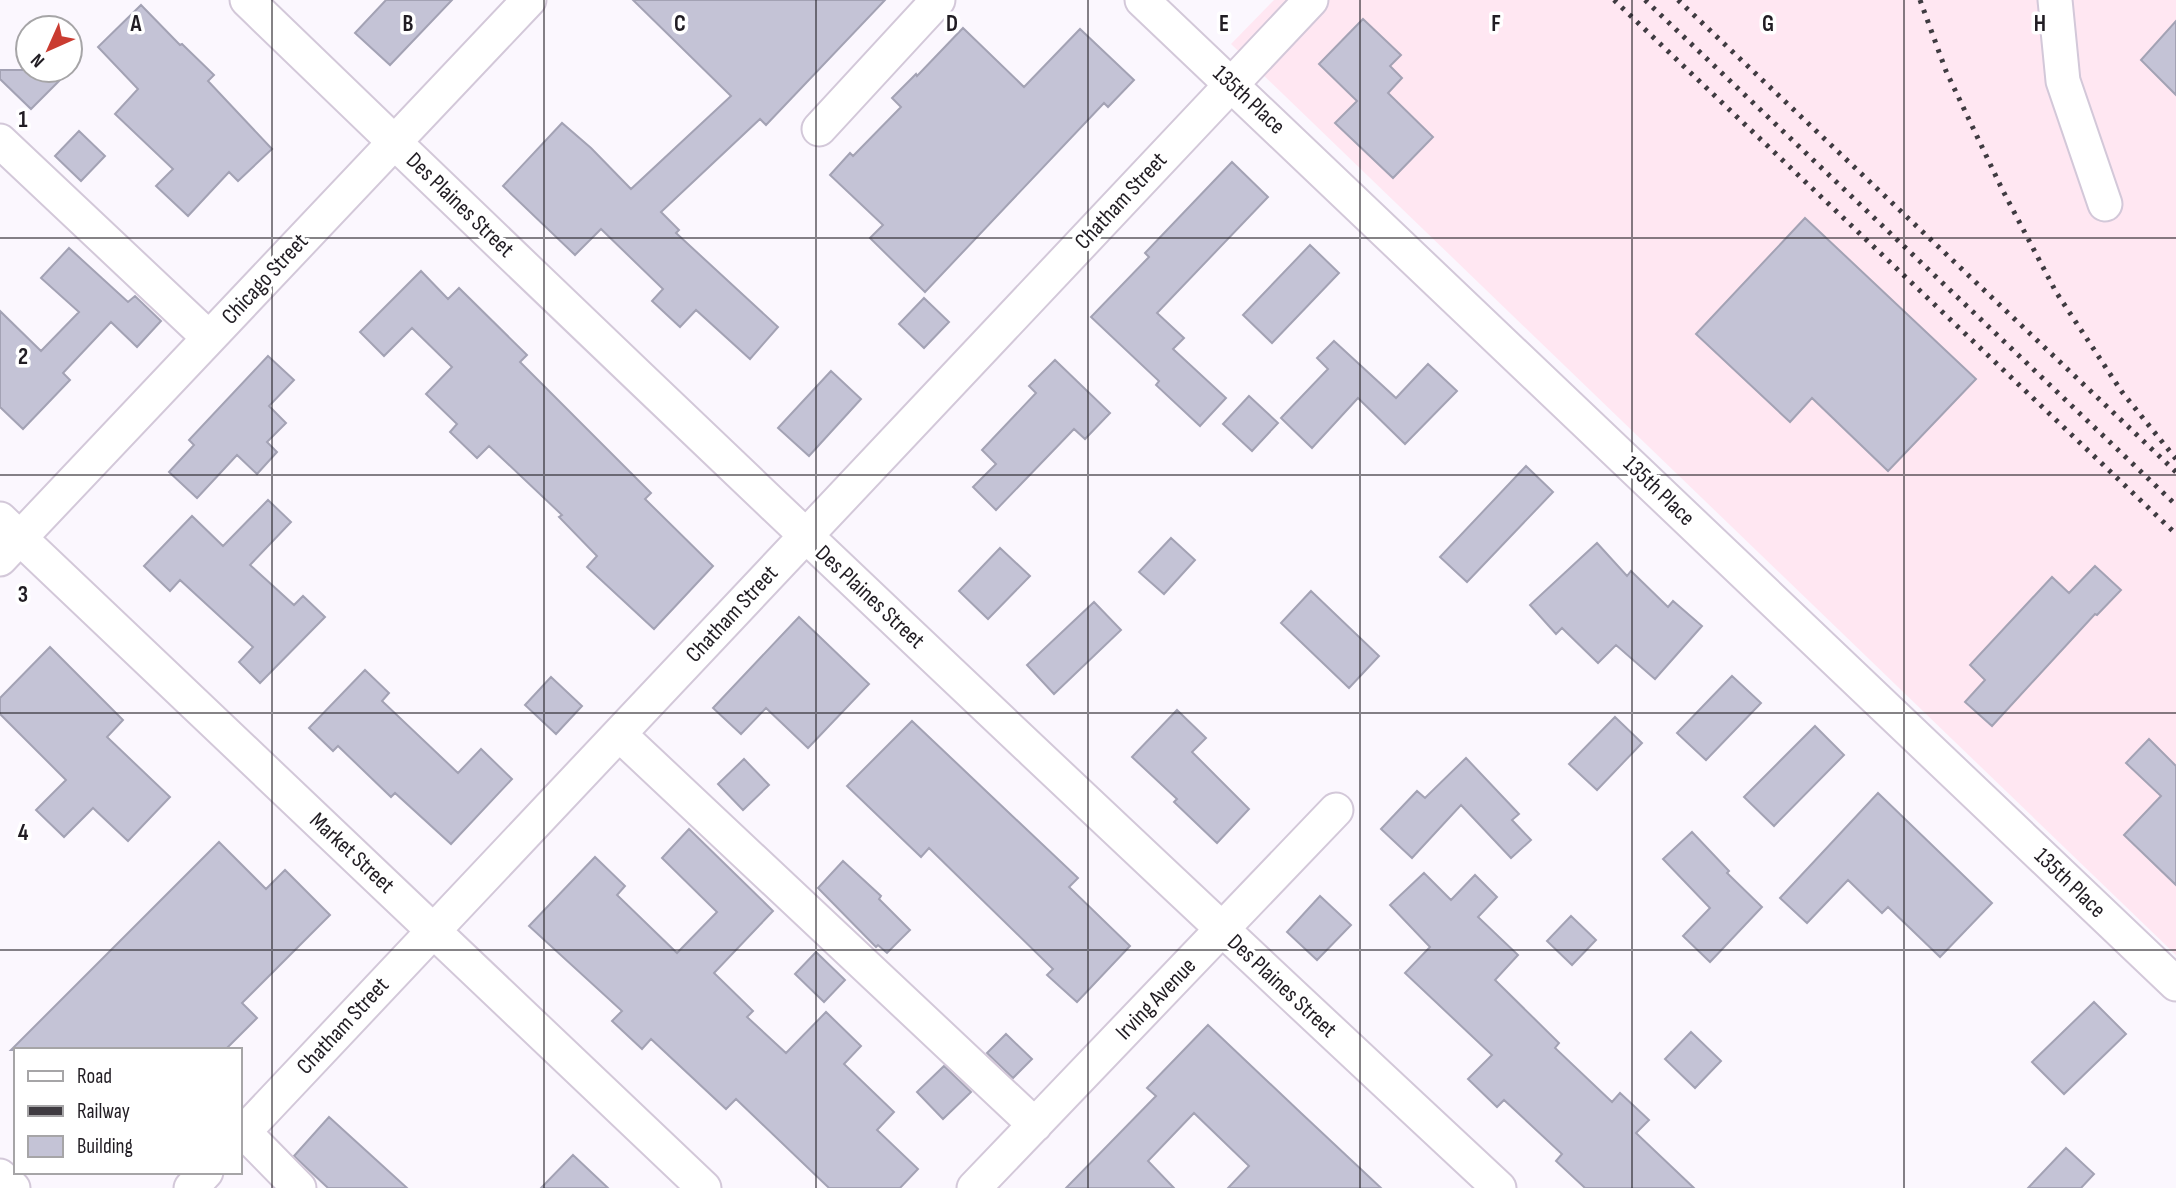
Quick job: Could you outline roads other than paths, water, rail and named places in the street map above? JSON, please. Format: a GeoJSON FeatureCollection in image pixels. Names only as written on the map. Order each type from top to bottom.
{"type":"FeatureCollection","features":[{"type":"Feature","properties":{"kind":"street","name":"Des Plaines Street"},"geometry":{"type":"LineString","coordinates":[[247,0],[805,536],[1499,1188]]}},
{"type":"Feature","properties":{"kind":"street","name":"Chicago Street"},"geometry":{"type":"LineString","coordinates":[[6,538],[209,338],[529,0]]}},
{"type":"Feature","properties":{"kind":"street"},"geometry":{"type":"LineString","coordinates":[[819,129],[938,0]]}},
{"type":"Feature","properties":{"kind":"street","name":"135th Place"},"geometry":{"type":"LineString","coordinates":[[1142,0],[2176,984]]}},
{"type":"Feature","properties":{"kind":"street","name":"Chatham Street"},"geometry":{"type":"LineString","coordinates":[[242,1134],[1311,0]]}},
{"type":"Feature","properties":{"kind":"street"},"geometry":{"type":"LineString","coordinates":[[2055,0],[2063,81],[2105,204]]}},
{"type":"Feature","properties":{"kind":"street"},"geometry":{"type":"LineString","coordinates":[[0,141],[209,338]]}},
{"type":"Feature","properties":{"kind":"street","name":"Market Street"},"geometry":{"type":"LineString","coordinates":[[6,538],[433,931],[704,1188]]}},
{"type":"Feature","properties":{"kind":"street"},"geometry":{"type":"LineString","coordinates":[[619,734],[1035,1125]]}},
{"type":"Feature","properties":{"kind":"street","name":"Irving Avenue"},"geometry":{"type":"LineString","coordinates":[[974,1188],[1336,810]]}},
{"type":"Feature","properties":{"kind":"street"},"geometry":{"type":"LineString","coordinates":[[242,1134],[299,1188]]}},
{"type":"Feature","properties":{"kind":"street"},"geometry":{"type":"LineString","coordinates":[[191,1188],[204,1174]]}},
{"type":"Feature","properties":{"kind":"street"},"geometry":{"type":"LineString","coordinates":[[0,1176],[13,1188]]}},
{"type":"Feature","properties":{"kind":"railway"},"geometry":{"type":"LineString","coordinates":[[1614,0],[2176,534]]}},
{"type":"Feature","properties":{"kind":"railway"},"geometry":{"type":"LineString","coordinates":[[1645,0],[2176,505]]}},
{"type":"Feature","properties":{"kind":"railway"},"geometry":{"type":"LineString","coordinates":[[1678,0],[2176,472]]}},
{"type":"Feature","properties":{"kind":"railway"},"geometry":{"type":"LineString","coordinates":[[1920,0],[1946,71],[2002,189],[2056,292],[2122,392],[2176,459]]}}]}
